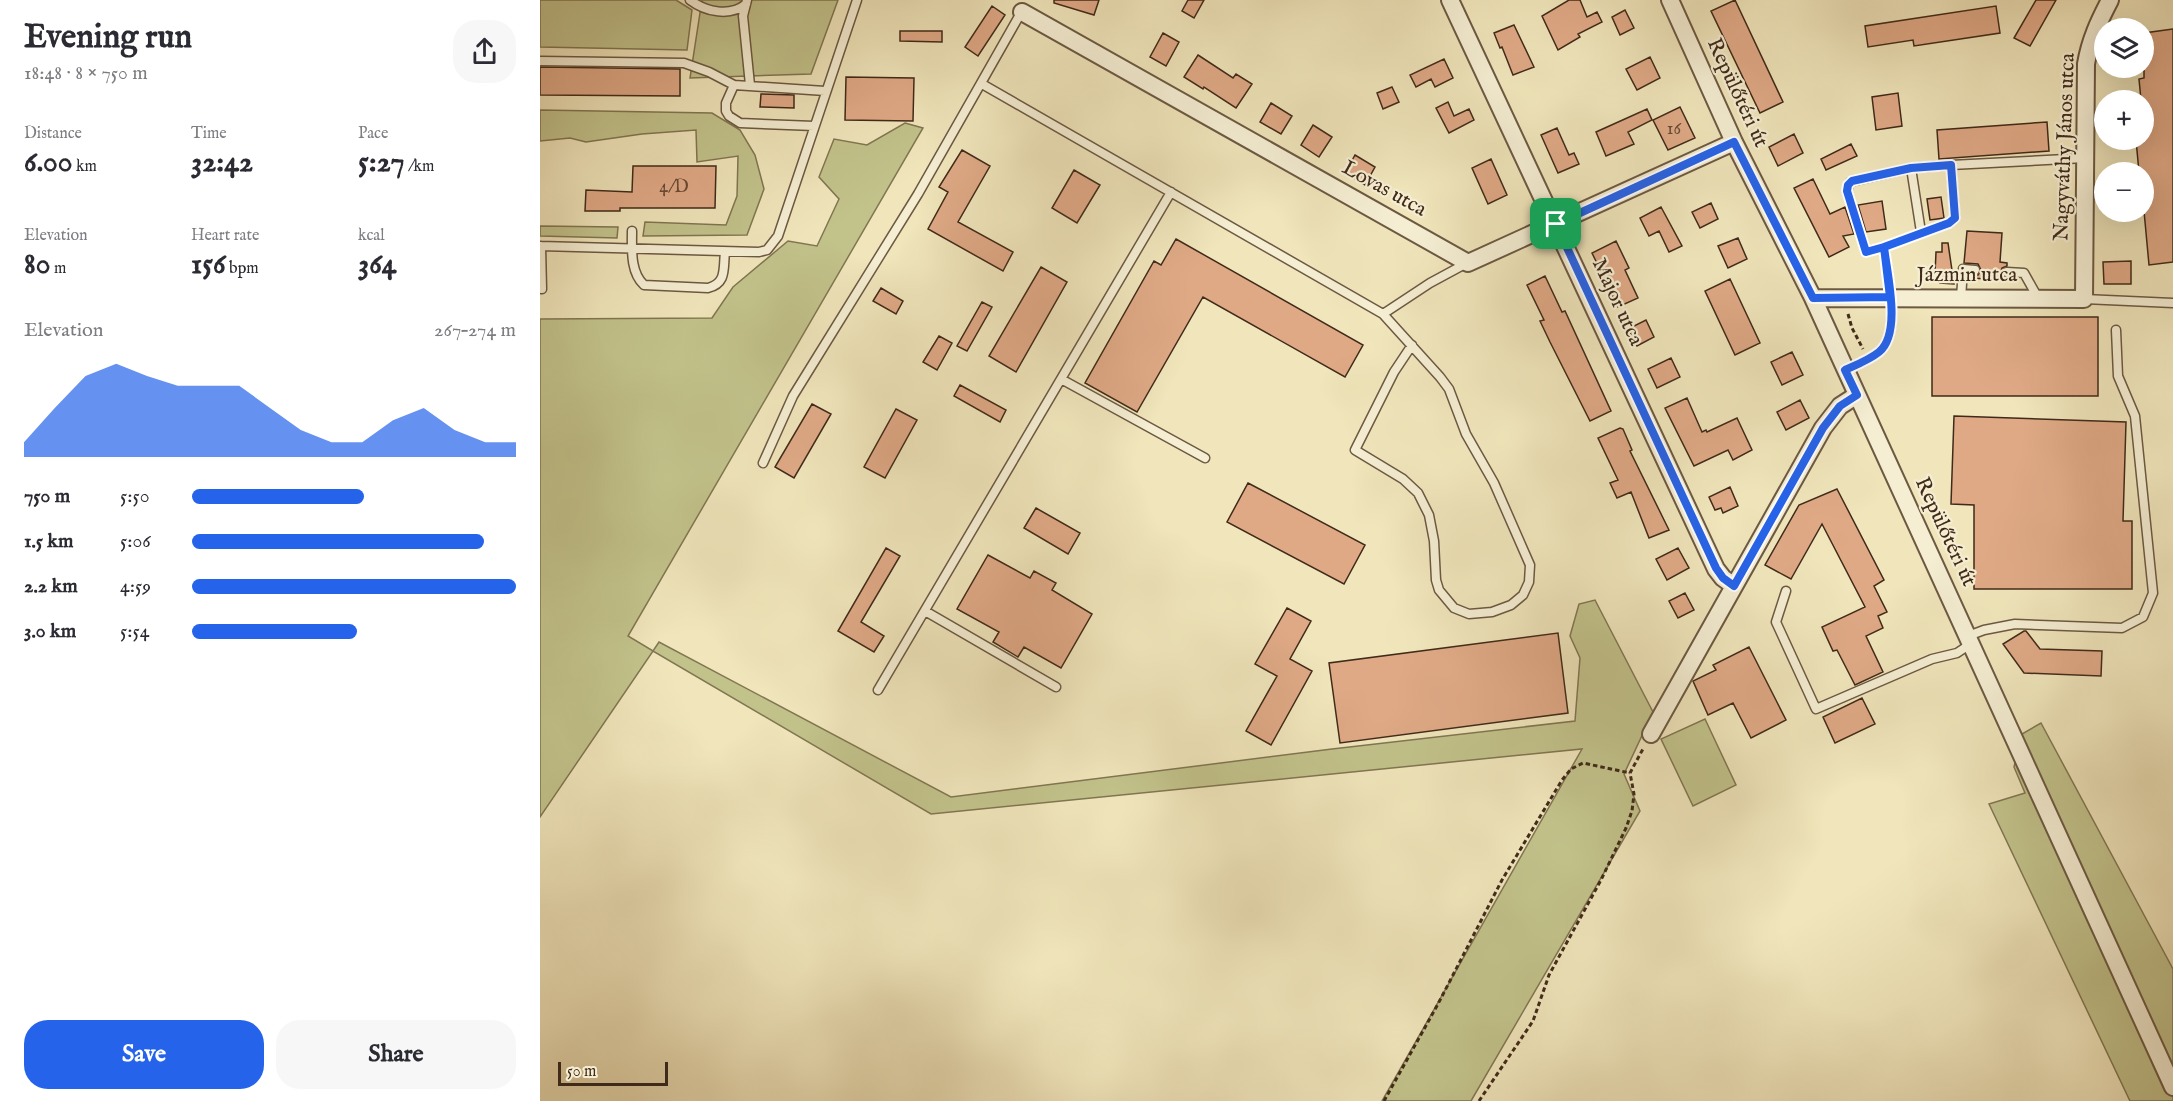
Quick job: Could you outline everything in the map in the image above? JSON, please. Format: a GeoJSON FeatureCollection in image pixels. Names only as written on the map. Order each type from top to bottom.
{"type":"FeatureCollection","features":[{"type":"Feature","properties":{"kind":"street","name":"Major utca"},"geometry":{"type":"LineString","coordinates":[[1450,0],[1716,568],[1723,578],[1734,586]]}},
{"type":"Feature","properties":{"kind":"street","name":"Repülőtéri út"},"geometry":{"type":"LineString","coordinates":[[1670,0],[1734,142],[1813,298],[2173,1087]]}},
{"type":"Feature","properties":{"kind":"street","name":"Nagyváthy János utca"},"geometry":{"type":"LineString","coordinates":[[2084,299],[2086,64],[2092,37],[2110,0]]}},
{"type":"Feature","properties":{"kind":"street","name":"Lovas utca"},"geometry":{"type":"LineString","coordinates":[[1023,10],[1468,263]]}},
{"type":"Feature","properties":{"kind":"street"},"geometry":{"type":"LineString","coordinates":[[1468,263],[1734,142]]}},
{"type":"Feature","properties":{"kind":"street","name":"Jázmin utca"},"geometry":{"type":"LineString","coordinates":[[1813,298],[2084,299]]}},
{"type":"Feature","properties":{"kind":"street"},"geometry":{"type":"LineString","coordinates":[[1651,734],[1823,428],[1840,406],[1857,395]]}},
{"type":"Feature","properties":{"kind":"lane"},"geometry":{"type":"LineString","coordinates":[[690,0],[707,9],[729,12],[738,10],[747,2]]}},
{"type":"Feature","properties":{"kind":"lane"},"geometry":{"type":"LineString","coordinates":[[542,289],[540,246],[725,252],[767,250],[778,236],[857,0]]}},
{"type":"Feature","properties":{"kind":"lane"},"geometry":{"type":"LineString","coordinates":[[747,2],[743,16],[750,85]]}},
{"type":"Feature","properties":{"kind":"lane"},"geometry":{"type":"LineString","coordinates":[[763,463],[793,396],[918,194],[1023,10]]}},
{"type":"Feature","properties":{"kind":"lane"},"geometry":{"type":"LineString","coordinates":[[540,61],[684,63],[709,72],[734,85],[825,91]]}},
{"type":"Feature","properties":{"kind":"lane"},"geometry":{"type":"LineString","coordinates":[[982,84],[1383,314],[1412,345],[1440,377],[1449,390],[1466,434],[1494,483],[1530,565],[1529,582],[1523,596],[1511,605],[1492,612],[1469,614],[1454,608],[1443,597],[1436,580],[1434,541],[1429,515],[1418,493],[1403,478],[1355,450],[1394,372],[1412,345]]}},
{"type":"Feature","properties":{"kind":"lane"},"geometry":{"type":"LineString","coordinates":[[734,85],[726,104],[726,111],[734,121],[814,126]]}},
{"type":"Feature","properties":{"kind":"lane"},"geometry":{"type":"LineString","coordinates":[[1951,165],[1955,218],[1949,223],[1866,252],[1847,188],[1852,181],[1911,168],[1951,165],[2085,158]]}},
{"type":"Feature","properties":{"kind":"lane"},"geometry":{"type":"LineString","coordinates":[[1911,168],[1921,232]]}},
{"type":"Feature","properties":{"kind":"lane"},"geometry":{"type":"LineString","coordinates":[[878,690],[1171,192]]}},
{"type":"Feature","properties":{"kind":"lane"},"geometry":{"type":"LineString","coordinates":[[632,231],[634,270],[637,279],[644,285],[708,288],[717,286],[722,280],[725,252]]}},
{"type":"Feature","properties":{"kind":"lane"},"geometry":{"type":"LineString","coordinates":[[1845,370],[1879,352],[1890,336],[1892,325],[1884,247]]}},
{"type":"Feature","properties":{"kind":"lane"},"geometry":{"type":"LineString","coordinates":[[1383,314],[1430,283],[1468,263]]}},
{"type":"Feature","properties":{"kind":"lane"},"geometry":{"type":"LineString","coordinates":[[1961,298],[1963,269],[1975,270]]}},
{"type":"Feature","properties":{"kind":"lane"},"geometry":{"type":"LineString","coordinates":[[2007,272],[2024,273],[2038,298]]}},
{"type":"Feature","properties":{"kind":"lane"},"geometry":{"type":"LineString","coordinates":[[2084,299],[2173,303]]}},
{"type":"Feature","properties":{"kind":"lane"},"geometry":{"type":"LineString","coordinates":[[1786,591],[1776,622],[1816,709],[1932,658],[1957,653],[1970,639],[1984,630],[2015,624],[2122,628],[2143,617],[2152,593],[2135,416],[2118,376],[2116,330]]}},
{"type":"Feature","properties":{"kind":"lane"},"geometry":{"type":"LineString","coordinates":[[1061,379],[1205,458]]}},
{"type":"Feature","properties":{"kind":"lane"},"geometry":{"type":"LineString","coordinates":[[925,610],[1056,687]]}},
{"type":"Feature","properties":{"kind":"path"},"geometry":{"type":"LineString","coordinates":[[1844,297],[1852,328],[1868,359]]}},
{"type":"Feature","properties":{"kind":"path"},"geometry":{"type":"LineString","coordinates":[[1479,1101],[1533,1021],[1549,975],[1601,880],[1626,828],[1632,811],[1634,794],[1630,772],[1651,734]]}},
{"type":"Feature","properties":{"kind":"path"},"geometry":{"type":"LineString","coordinates":[[1384,1101],[1502,880],[1562,780],[1571,769],[1583,763],[1630,772]]}},
{"type":"Feature","properties":{"kind":"green space"},"geometry":{"type":"Polygon","coordinates":[[[540,0],[676,0],[692,10],[687,50],[540,47],[540,0]]]}},
{"type":"Feature","properties":{"kind":"green space"},"geometry":{"type":"Polygon","coordinates":[[[702,0],[838,0],[811,74],[690,78],[702,0]]]}},
{"type":"Feature","properties":{"kind":"green space"},"geometry":{"type":"Polygon","coordinates":[[[540,110],[712,113],[740,130],[755,155],[764,189],[747,235],[643,236],[645,222],[726,225],[737,196],[738,156],[697,162],[696,130],[642,134],[586,142],[570,138],[540,141],[540,110]]]}},
{"type":"Feature","properties":{"kind":"green space"},"geometry":{"type":"Polygon","coordinates":[[[905,123],[923,128],[628,636],[653,651],[540,817],[540,319],[712,318],[733,287],[788,241],[817,246],[839,199],[819,177],[834,139],[867,145],[905,123]]]}},
{"type":"Feature","properties":{"kind":"green space"},"geometry":{"type":"Polygon","coordinates":[[[540,226],[618,227],[617,238],[540,236],[540,226]]]}},
{"type":"Feature","properties":{"kind":"green space"},"geometry":{"type":"Polygon","coordinates":[[[1595,600],[1653,712],[1624,774],[1640,811],[1471,1101],[1382,1101],[1582,749],[931,814],[653,651],[659,642],[951,797],[1575,721],[1580,658],[1570,636],[1579,604],[1595,600]]]}},
{"type":"Feature","properties":{"kind":"green space"},"geometry":{"type":"Polygon","coordinates":[[[1705,719],[1736,785],[1693,806],[1661,739],[1705,719]]]}},
{"type":"Feature","properties":{"kind":"green space"},"geometry":{"type":"Polygon","coordinates":[[[2041,723],[2173,969],[2173,1101],[2130,1101],[1989,804],[2025,793],[2014,767],[2022,734],[2041,723]]]}},
{"type":"Feature","properties":{"kind":"building"},"geometry":{"type":"Polygon","coordinates":[[[1054,0],[1099,0],[1094,15],[1054,3],[1054,0]]]}},
{"type":"Feature","properties":{"kind":"building"},"geometry":{"type":"Polygon","coordinates":[[[1188,0],[1204,0],[1194,18],[1182,11],[1188,0]]]}},
{"type":"Feature","properties":{"kind":"building"},"geometry":{"type":"Polygon","coordinates":[[[1569,0],[1580,0],[1587,17],[1597,12],[1602,22],[1578,34],[1580,37],[1558,50],[1542,16],[1569,0]]]}},
{"type":"Feature","properties":{"kind":"building"},"geometry":{"type":"Polygon","coordinates":[[[1735,0],[1783,102],[1760,113],[1711,11],[1735,0]]]}},
{"type":"Feature","properties":{"kind":"building"},"geometry":{"type":"Polygon","coordinates":[[[2036,0],[2056,0],[2030,46],[2014,38],[2036,0]]]}},
{"type":"Feature","properties":{"kind":"building"},"geometry":{"type":"Polygon","coordinates":[[[992,6],[1005,15],[978,56],[965,47],[992,6]]]}},
{"type":"Feature","properties":{"kind":"building"},"geometry":{"type":"Polygon","coordinates":[[[1996,6],[2000,33],[1914,46],[1913,40],[1868,47],[1865,26],[1996,6]]]}},
{"type":"Feature","properties":{"kind":"building"},"geometry":{"type":"Polygon","coordinates":[[[1625,10],[1634,28],[1620,35],[1612,17],[1625,10]]]}},
{"type":"Feature","properties":{"kind":"building"},"geometry":{"type":"Polygon","coordinates":[[[1514,25],[1534,67],[1513,75],[1494,33],[1514,25]]]}},
{"type":"Feature","properties":{"kind":"building"},"geometry":{"type":"Polygon","coordinates":[[[2173,29],[2173,262],[2149,265],[2145,222],[2154,222],[2154,162],[2138,162],[2137,150],[2154,150],[2154,90],[2140,90],[2139,79],[2154,78],[2154,32],[2173,29]]]}},
{"type":"Feature","properties":{"kind":"building"},"geometry":{"type":"Polygon","coordinates":[[[900,31],[942,31],[942,42],[900,41],[900,31]]]}},
{"type":"Feature","properties":{"kind":"building"},"geometry":{"type":"Polygon","coordinates":[[[1163,33],[1179,42],[1166,66],[1150,57],[1163,33]]]}},
{"type":"Feature","properties":{"kind":"building"},"geometry":{"type":"Polygon","coordinates":[[[1198,55],[1233,78],[1236,74],[1252,84],[1236,108],[1184,77],[1198,55]]]}},
{"type":"Feature","properties":{"kind":"building"},"geometry":{"type":"Polygon","coordinates":[[[1650,57],[1660,78],[1637,90],[1626,69],[1650,57]]]}},
{"type":"Feature","properties":{"kind":"building"},"geometry":{"type":"Polygon","coordinates":[[[1444,59],[1453,78],[1435,87],[1431,79],[1416,87],[1410,75],[1444,59]]]}},
{"type":"Feature","properties":{"kind":"building"},"geometry":{"type":"Polygon","coordinates":[[[540,67],[680,69],[680,96],[540,95],[540,67]]]}},
{"type":"Feature","properties":{"kind":"building"},"geometry":{"type":"Polygon","coordinates":[[[846,77],[914,78],[913,121],[845,120],[846,77]]]}},
{"type":"Feature","properties":{"kind":"building"},"geometry":{"type":"Polygon","coordinates":[[[1392,87],[1399,102],[1383,109],[1377,93],[1392,87]]]}},
{"type":"Feature","properties":{"kind":"building"},"geometry":{"type":"Polygon","coordinates":[[[1898,93],[1902,126],[1876,130],[1872,97],[1898,93]]]}},
{"type":"Feature","properties":{"kind":"building"},"geometry":{"type":"Polygon","coordinates":[[[761,94],[794,95],[794,108],[760,107],[761,94]]]}},
{"type":"Feature","properties":{"kind":"building"},"geometry":{"type":"Polygon","coordinates":[[[1448,102],[1454,116],[1469,109],[1474,120],[1449,133],[1436,108],[1448,102]]]}},
{"type":"Feature","properties":{"kind":"building"},"geometry":{"type":"Polygon","coordinates":[[[1271,103],[1292,116],[1281,134],[1260,122],[1271,103]]]}},
{"type":"Feature","properties":{"kind":"building"},"geometry":{"type":"Polygon","coordinates":[[[1680,107],[1695,138],[1668,150],[1653,120],[1680,107]]]}},
{"type":"Feature","properties":{"kind":"building"},"geometry":{"type":"Polygon","coordinates":[[[1647,109],[1652,120],[1628,132],[1634,144],[1606,156],[1596,132],[1647,109]]]}},
{"type":"Feature","properties":{"kind":"building"},"geometry":{"type":"Polygon","coordinates":[[[2047,122],[2049,151],[1939,159],[1937,130],[2047,122]]]}},
{"type":"Feature","properties":{"kind":"building"},"geometry":{"type":"Polygon","coordinates":[[[1313,125],[1332,137],[1319,157],[1301,145],[1313,125]]]}},
{"type":"Feature","properties":{"kind":"building"},"geometry":{"type":"Polygon","coordinates":[[[1557,128],[1569,155],[1574,153],[1579,164],[1558,173],[1541,135],[1557,128]]]}},
{"type":"Feature","properties":{"kind":"building"},"geometry":{"type":"Polygon","coordinates":[[[1794,134],[1803,153],[1778,166],[1769,147],[1794,134]]]}},
{"type":"Feature","properties":{"kind":"building"},"geometry":{"type":"Polygon","coordinates":[[[1851,144],[1857,156],[1826,170],[1821,159],[1851,144]]]}},
{"type":"Feature","properties":{"kind":"building"},"geometry":{"type":"Polygon","coordinates":[[[962,150],[990,166],[958,222],[1013,252],[1003,271],[928,229],[948,192],[939,187],[962,150]]]}},
{"type":"Feature","properties":{"kind":"building"},"geometry":{"type":"Polygon","coordinates":[[[1355,155],[1375,167],[1365,185],[1345,173],[1355,155]]]}},
{"type":"Feature","properties":{"kind":"building"},"geometry":{"type":"Polygon","coordinates":[[[1491,159],[1507,195],[1488,204],[1472,168],[1491,159]]]}},
{"type":"Feature","properties":{"kind":"building"},"geometry":{"type":"Polygon","coordinates":[[[633,166],[716,166],[715,208],[620,208],[620,211],[585,211],[586,190],[632,192],[633,166]]]}},
{"type":"Feature","properties":{"kind":"building"},"geometry":{"type":"Polygon","coordinates":[[[1074,170],[1100,185],[1077,223],[1052,208],[1074,170]]]}},
{"type":"Feature","properties":{"kind":"building"},"geometry":{"type":"Polygon","coordinates":[[[1813,179],[1830,214],[1845,207],[1854,234],[1843,236],[1849,247],[1829,257],[1794,188],[1813,179]]]}},
{"type":"Feature","properties":{"kind":"building"},"geometry":{"type":"Polygon","coordinates":[[[1941,197],[1944,218],[1930,220],[1927,199],[1941,197]]]}},
{"type":"Feature","properties":{"kind":"building"},"geometry":{"type":"Polygon","coordinates":[[[1882,201],[1886,229],[1866,232],[1858,205],[1882,201]]]}},
{"type":"Feature","properties":{"kind":"building"},"geometry":{"type":"Polygon","coordinates":[[[1711,203],[1718,219],[1700,228],[1692,212],[1711,203]]]}},
{"type":"Feature","properties":{"kind":"building"},"geometry":{"type":"Polygon","coordinates":[[[1661,207],[1682,246],[1669,252],[1659,231],[1649,236],[1640,218],[1661,207]]]}},
{"type":"Feature","properties":{"kind":"building"},"geometry":{"type":"Polygon","coordinates":[[[1967,231],[2002,233],[2000,262],[2007,263],[2001,272],[2006,280],[1969,278],[1969,276],[1978,275],[1981,270],[1978,264],[1964,263],[1967,231]]]}},
{"type":"Feature","properties":{"kind":"building"},"geometry":{"type":"Polygon","coordinates":[[[1738,238],[1747,259],[1728,268],[1718,246],[1738,238]]]}},
{"type":"Feature","properties":{"kind":"building"},"geometry":{"type":"Polygon","coordinates":[[[1176,239],[1363,345],[1345,377],[1203,297],[1137,412],[1085,383],[1154,261],[1161,265],[1176,239]]]}},
{"type":"Feature","properties":{"kind":"building"},"geometry":{"type":"Polygon","coordinates":[[[1616,241],[1629,268],[1625,270],[1638,298],[1618,307],[1592,253],[1616,241]]]}},
{"type":"Feature","properties":{"kind":"building"},"geometry":{"type":"Polygon","coordinates":[[[1942,243],[1948,243],[1954,284],[1940,283],[1941,274],[1935,274],[1936,252],[1942,252],[1942,243]]]}},
{"type":"Feature","properties":{"kind":"building"},"geometry":{"type":"Polygon","coordinates":[[[2131,261],[2131,284],[2104,284],[2103,262],[2131,261]]]}},
{"type":"Feature","properties":{"kind":"building"},"geometry":{"type":"Polygon","coordinates":[[[1041,267],[1067,282],[1016,372],[989,356],[1041,267]]]}},
{"type":"Feature","properties":{"kind":"building"},"geometry":{"type":"Polygon","coordinates":[[[1545,276],[1562,312],[1565,311],[1611,411],[1590,421],[1540,321],[1544,320],[1527,285],[1545,276]]]}},
{"type":"Feature","properties":{"kind":"building"},"geometry":{"type":"Polygon","coordinates":[[[1730,279],[1760,343],[1735,355],[1705,291],[1730,279]]]}},
{"type":"Feature","properties":{"kind":"building"},"geometry":{"type":"Polygon","coordinates":[[[881,288],[903,301],[896,314],[873,301],[881,288]]]}},
{"type":"Feature","properties":{"kind":"building"},"geometry":{"type":"Polygon","coordinates":[[[982,302],[992,307],[967,351],[957,346],[982,302]]]}},
{"type":"Feature","properties":{"kind":"building"},"geometry":{"type":"Polygon","coordinates":[[[1932,317],[2098,317],[2098,396],[1932,396],[1932,317]]]}},
{"type":"Feature","properties":{"kind":"building"},"geometry":{"type":"Polygon","coordinates":[[[1646,320],[1654,337],[1637,346],[1628,329],[1646,320]]]}},
{"type":"Feature","properties":{"kind":"building"},"geometry":{"type":"Polygon","coordinates":[[[939,336],[952,343],[937,370],[923,362],[939,336]]]}},
{"type":"Feature","properties":{"kind":"building"},"geometry":{"type":"Polygon","coordinates":[[[1792,352],[1803,375],[1782,385],[1771,362],[1792,352]]]}},
{"type":"Feature","properties":{"kind":"building"},"geometry":{"type":"Polygon","coordinates":[[[1671,358],[1680,377],[1657,388],[1648,369],[1671,358]]]}},
{"type":"Feature","properties":{"kind":"building"},"geometry":{"type":"Polygon","coordinates":[[[960,385],[1006,410],[1000,422],[954,396],[960,385]]]}},
{"type":"Feature","properties":{"kind":"building"},"geometry":{"type":"Polygon","coordinates":[[[1687,398],[1702,432],[1706,430],[1707,432],[1737,418],[1752,450],[1733,460],[1728,450],[1694,466],[1665,408],[1687,398]]]}},
{"type":"Feature","properties":{"kind":"building"},"geometry":{"type":"Polygon","coordinates":[[[1800,400],[1809,418],[1786,430],[1777,412],[1800,400]]]}},
{"type":"Feature","properties":{"kind":"building"},"geometry":{"type":"Polygon","coordinates":[[[812,404],[831,414],[794,478],[775,467],[812,404]]]}},
{"type":"Feature","properties":{"kind":"building"},"geometry":{"type":"Polygon","coordinates":[[[896,409],[917,420],[885,478],[864,467],[896,409]]]}},
{"type":"Feature","properties":{"kind":"building"},"geometry":{"type":"Polygon","coordinates":[[[1954,416],[2126,422],[2123,521],[2132,521],[2132,589],[1974,589],[1974,505],[1951,504],[1954,416]]]}},
{"type":"Feature","properties":{"kind":"building"},"geometry":{"type":"Polygon","coordinates":[[[1620,428],[1623,429],[1632,450],[1630,451],[1669,530],[1649,538],[1631,492],[1617,498],[1610,483],[1618,480],[1598,438],[1620,428]]]}},
{"type":"Feature","properties":{"kind":"building"},"geometry":{"type":"Polygon","coordinates":[[[1248,483],[1365,545],[1344,584],[1227,522],[1248,483]]]}},
{"type":"Feature","properties":{"kind":"building"},"geometry":{"type":"Polygon","coordinates":[[[1730,487],[1738,506],[1723,513],[1721,508],[1715,510],[1709,497],[1730,487]]]}},
{"type":"Feature","properties":{"kind":"building"},"geometry":{"type":"Polygon","coordinates":[[[1837,489],[1884,580],[1874,586],[1887,612],[1878,616],[1883,628],[1866,636],[1883,672],[1855,685],[1837,650],[1833,651],[1822,627],[1865,607],[1822,524],[1791,579],[1765,565],[1799,505],[1837,489]]]}},
{"type":"Feature","properties":{"kind":"building"},"geometry":{"type":"Polygon","coordinates":[[[1036,508],[1080,533],[1068,554],[1024,528],[1036,508]]]}},
{"type":"Feature","properties":{"kind":"building"},"geometry":{"type":"Polygon","coordinates":[[[886,548],[900,556],[861,622],[884,636],[874,652],[838,631],[886,548]]]}},
{"type":"Feature","properties":{"kind":"building"},"geometry":{"type":"Polygon","coordinates":[[[1678,548],[1689,568],[1667,580],[1656,559],[1678,548]]]}},
{"type":"Feature","properties":{"kind":"building"},"geometry":{"type":"Polygon","coordinates":[[[988,555],[1030,578],[1034,571],[1056,583],[1052,590],[1092,614],[1061,668],[1024,647],[1018,657],[993,642],[999,632],[957,609],[988,555]]]}},
{"type":"Feature","properties":{"kind":"building"},"geometry":{"type":"Polygon","coordinates":[[[1685,593],[1694,610],[1678,618],[1669,601],[1685,593]]]}},
{"type":"Feature","properties":{"kind":"building"},"geometry":{"type":"Polygon","coordinates":[[[1287,608],[1311,621],[1290,659],[1312,671],[1271,745],[1246,731],[1277,676],[1255,664],[1287,608]]]}},
{"type":"Feature","properties":{"kind":"building"},"geometry":{"type":"Polygon","coordinates":[[[2024,631],[2040,649],[2102,651],[2101,676],[2024,673],[2003,644],[2024,631]]]}},
{"type":"Feature","properties":{"kind":"building"},"geometry":{"type":"Polygon","coordinates":[[[1558,633],[1568,713],[1340,743],[1329,663],[1558,633]]]}},
{"type":"Feature","properties":{"kind":"building"},"geometry":{"type":"Polygon","coordinates":[[[1749,647],[1786,720],[1751,738],[1733,703],[1708,715],[1693,681],[1716,670],[1713,665],[1749,647]]]}},
{"type":"Feature","properties":{"kind":"building"},"geometry":{"type":"Polygon","coordinates":[[[1862,698],[1875,724],[1835,743],[1823,717],[1862,698]]]}},
{"type":"Feature","properties":{"kind":"route"},"geometry":{"type":"LineString","coordinates":[[1556,224],[1716,568],[1723,578],[1734,586],[1823,428],[1840,406],[1857,395],[1845,370],[1879,352],[1890,336],[1892,314],[1888,276],[1884,247],[1949,223],[1955,218],[1951,165],[1911,168],[1852,181],[1848,185],[1847,191],[1866,252],[1884,247],[1890,297],[1813,298],[1734,142],[1556,224]]}}]}
